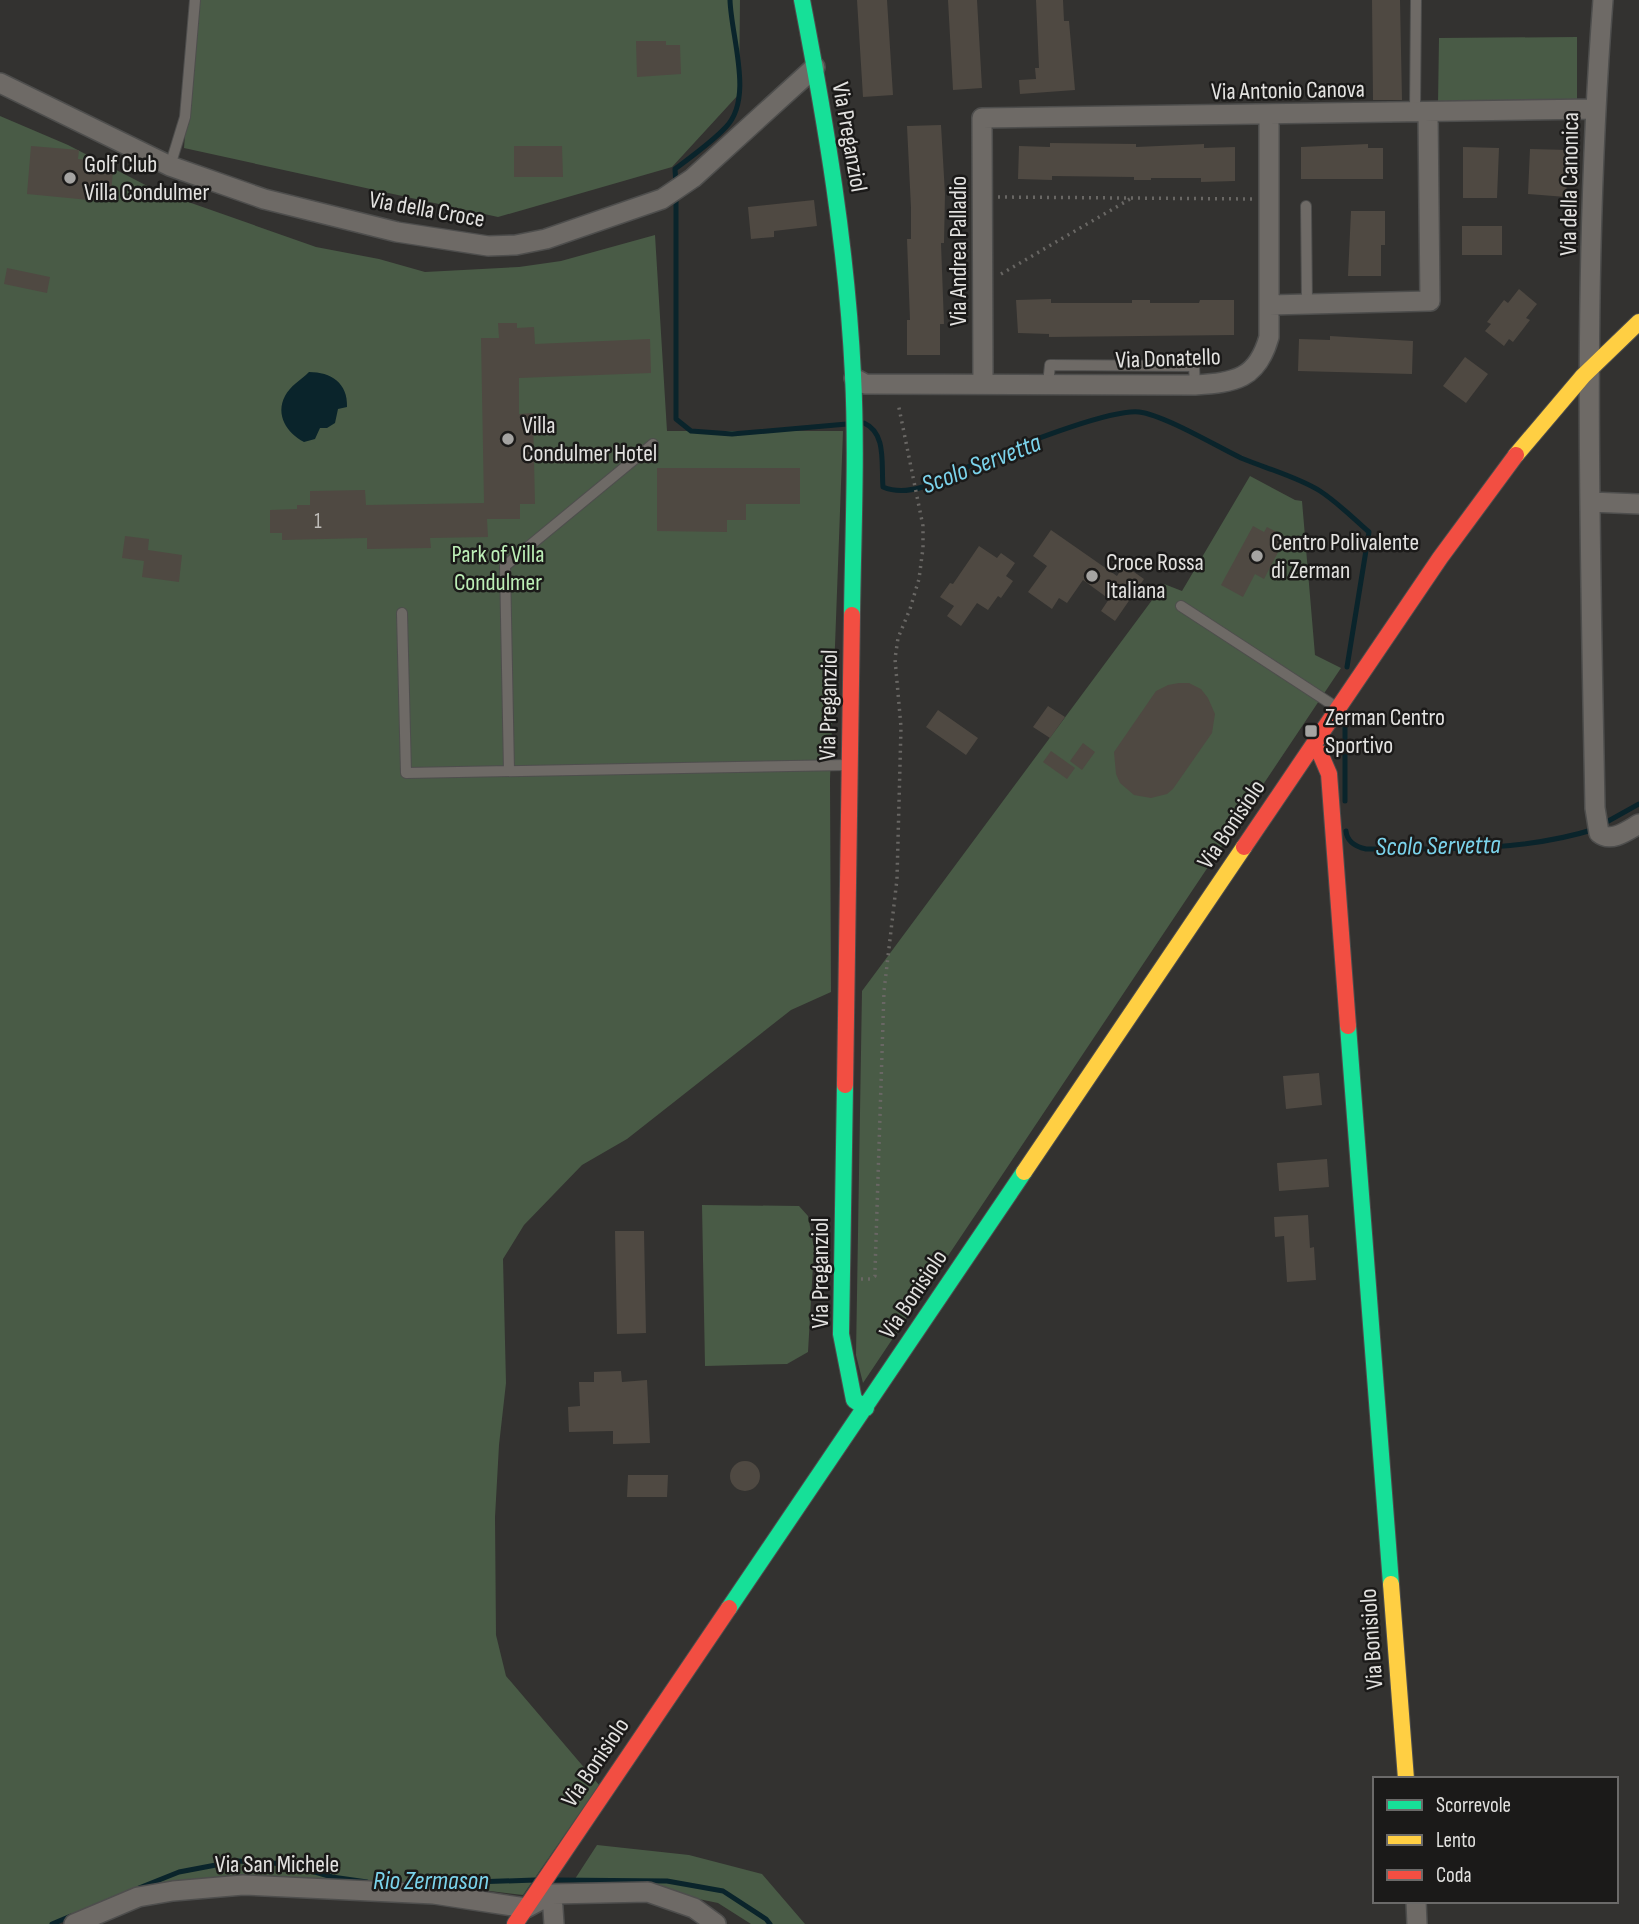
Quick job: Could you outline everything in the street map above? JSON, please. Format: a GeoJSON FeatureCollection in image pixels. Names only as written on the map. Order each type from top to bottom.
{"type":"FeatureCollection","features":[{"type":"Feature","properties":{"kind":"street","name":"Via Preganziol"},"geometry":{"type":"LineString","coordinates":[[802,0],[839,208],[858,384],[855,424],[841,1334],[854,1400],[866,1408]]}},
{"type":"Feature","properties":{"kind":"street","name":"Via della Canonica"},"geometry":{"type":"LineString","coordinates":[[1590,368],[1594,109],[1603,0]]}},
{"type":"Feature","properties":{"kind":"street","name":"Via della Croce"},"geometry":{"type":"LineString","coordinates":[[0,83],[170,166],[264,199],[397,232],[488,246],[516,245],[546,239],[662,199],[693,178],[815,67]]}},
{"type":"Feature","properties":{"kind":"street","name":"Via Antonio Canova"},"geometry":{"type":"LineString","coordinates":[[982,118],[1269,116],[1594,109]]}},
{"type":"Feature","properties":{"kind":"street"},"geometry":{"type":"LineString","coordinates":[[1269,305],[1430,301],[1422,113]]}},
{"type":"Feature","properties":{"kind":"street","name":"Via Donatello"},"geometry":{"type":"LineString","coordinates":[[858,384],[1195,385],[1227,383],[1242,377],[1256,367],[1269,337],[1269,116]]}},
{"type":"Feature","properties":{"kind":"street","name":"Via Andrea Palladio"},"geometry":{"type":"LineString","coordinates":[[982,118],[983,383]]}},
{"type":"Feature","properties":{"kind":"street","name":"Via Bonisiolo"},"geometry":{"type":"LineString","coordinates":[[521,1916],[1440,558],[1500,474],[1549,414],[1590,368],[1639,323]]}},
{"type":"Feature","properties":{"kind":"street"},"geometry":{"type":"LineString","coordinates":[[1590,368],[1590,502],[1598,826],[1604,837],[1611,838],[1639,824]]}},
{"type":"Feature","properties":{"kind":"street"},"geometry":{"type":"LineString","coordinates":[[1590,502],[1639,504]]}},
{"type":"Feature","properties":{"kind":"street","name":"Via Bonisiolo"},"geometry":{"type":"LineString","coordinates":[[1312,748],[1320,753],[1329,774],[1406,1777]]}},
{"type":"Feature","properties":{"kind":"street","name":"Via San Michele"},"geometry":{"type":"LineString","coordinates":[[75,1924],[138,1897],[243,1885],[434,1894],[521,1916]]}},
{"type":"Feature","properties":{"kind":"street"},"geometry":{"type":"LineString","coordinates":[[521,1916],[552,1894],[648,1892],[694,1908],[716,1924]]}},
{"type":"Feature","properties":{"kind":"street"},"geometry":{"type":"LineString","coordinates":[[552,1894],[554,1924]]}},
{"type":"Feature","properties":{"kind":"street"},"geometry":{"type":"LineString","coordinates":[[1416,1903],[1417,1924]]}},
{"type":"Feature","properties":{"kind":"lane"},"geometry":{"type":"LineString","coordinates":[[170,166],[185,117],[195,0]]}},
{"type":"Feature","properties":{"kind":"lane"},"geometry":{"type":"LineString","coordinates":[[1416,0],[1422,113]]}},
{"type":"Feature","properties":{"kind":"lane"},"geometry":{"type":"LineString","coordinates":[[809,37],[819,18]]}},
{"type":"Feature","properties":{"kind":"lane"},"geometry":{"type":"LineString","coordinates":[[1306,206],[1307,304]]}},
{"type":"Feature","properties":{"kind":"lane"},"geometry":{"type":"LineString","coordinates":[[509,771],[505,566],[653,444]]}},
{"type":"Feature","properties":{"kind":"lane"},"geometry":{"type":"LineString","coordinates":[[1181,606],[1338,709]]}},
{"type":"Feature","properties":{"kind":"lane"},"geometry":{"type":"LineString","coordinates":[[402,614],[406,773],[850,765]]}},
{"type":"Feature","properties":{"kind":"path"},"geometry":{"type":"LineString","coordinates":[[982,196],[1269,199]]}},
{"type":"Feature","properties":{"kind":"path"},"geometry":{"type":"LineString","coordinates":[[982,278],[996,277],[1132,198]]}},
{"type":"Feature","properties":{"kind":"path"},"geometry":{"type":"LineString","coordinates":[[842,1279],[870,1279],[875,1271],[884,992],[897,879],[901,727],[895,659],[898,638],[919,579],[923,548],[923,526],[894,383]]}},
{"type":"Feature","properties":{"kind":"green space","name":"Golf Club Villa Condulmer"},"geometry":{"type":"Polygon","coordinates":[[[195,0],[740,0],[739,94],[672,167],[498,217],[184,148],[195,0]]]}},
{"type":"Feature","properties":{"kind":"green space"},"geometry":{"type":"Polygon","coordinates":[[[1577,37],[1577,102],[1438,104],[1439,38],[1577,37]]]}},
{"type":"Feature","properties":{"kind":"green space","name":"Golf Club Villa Condulmer"},"geometry":{"type":"Polygon","coordinates":[[[0,116],[68,145],[157,191],[316,247],[379,259],[425,272],[519,267],[561,261],[655,235],[667,431],[843,431],[830,780],[831,992],[791,1010],[627,1139],[582,1165],[524,1225],[503,1259],[506,1383],[495,1517],[496,1635],[506,1676],[599,1785],[523,1895],[466,1888],[202,1879],[166,1883],[115,1897],[54,1924],[0,1924],[0,116]]]}},
{"type":"Feature","properties":{"kind":"green space"},"geometry":{"type":"Polygon","coordinates":[[[1250,476],[1295,500],[1302,501],[1315,655],[1341,668],[863,1383],[856,1355],[862,991],[1164,584],[1182,591],[1250,476]]]}},
{"type":"Feature","properties":{"kind":"green space"},"geometry":{"type":"Polygon","coordinates":[[[702,1205],[799,1206],[808,1216],[814,1248],[808,1352],[787,1364],[705,1366],[702,1205]]]}},
{"type":"Feature","properties":{"kind":"green space"},"geometry":{"type":"Polygon","coordinates":[[[597,1845],[689,1855],[762,1874],[805,1924],[751,1924],[718,1903],[665,1892],[573,1882],[597,1845]]]}},
{"type":"Feature","properties":{"kind":"water"},"geometry":{"type":"Polygon","coordinates":[[[309,372],[324,374],[337,380],[345,391],[347,407],[338,409],[335,423],[327,428],[320,428],[315,439],[304,442],[292,434],[284,423],[281,410],[287,392],[309,372]]]}},
{"type":"Feature","properties":{"kind":"building"},"geometry":{"type":"Polygon","coordinates":[[[857,0],[887,0],[893,95],[863,97],[857,0]]]}},
{"type":"Feature","properties":{"kind":"building"},"geometry":{"type":"Polygon","coordinates":[[[948,0],[977,0],[982,88],[953,90],[948,0]]]}},
{"type":"Feature","properties":{"kind":"building"},"geometry":{"type":"Polygon","coordinates":[[[1036,0],[1063,0],[1064,21],[1069,21],[1075,90],[1020,94],[1019,80],[1036,79],[1035,68],[1039,68],[1036,0]]]}},
{"type":"Feature","properties":{"kind":"building"},"geometry":{"type":"Polygon","coordinates":[[[1372,0],[1400,0],[1402,100],[1373,100],[1372,0]]]}},
{"type":"Feature","properties":{"kind":"building"},"geometry":{"type":"Polygon","coordinates":[[[636,41],[666,41],[666,45],[680,45],[681,74],[637,77],[636,41]]]}},
{"type":"Feature","properties":{"kind":"building"},"geometry":{"type":"Polygon","coordinates":[[[941,125],[945,194],[944,243],[941,243],[944,324],[940,324],[940,355],[907,355],[907,320],[910,320],[907,239],[911,239],[911,208],[907,126],[941,125]]]}},
{"type":"Feature","properties":{"kind":"building"},"geometry":{"type":"Polygon","coordinates":[[[1050,143],[1136,144],[1136,147],[1204,144],[1204,148],[1235,147],[1235,181],[1052,176],[1052,180],[1018,179],[1019,146],[1050,147],[1050,143]]]}},
{"type":"Feature","properties":{"kind":"building"},"geometry":{"type":"Polygon","coordinates":[[[1368,144],[1368,148],[1383,148],[1383,179],[1301,179],[1301,147],[1368,144]]]}},
{"type":"Feature","properties":{"kind":"building","name":"Golf Club Villa Condulmer"},"geometry":{"type":"Polygon","coordinates":[[[31,146],[79,150],[78,159],[114,162],[110,202],[27,194],[31,146]]]}},
{"type":"Feature","properties":{"kind":"building"},"geometry":{"type":"Polygon","coordinates":[[[514,146],[562,146],[563,177],[514,177],[514,146]]]}},
{"type":"Feature","properties":{"kind":"building"},"geometry":{"type":"Polygon","coordinates":[[[1463,147],[1499,148],[1497,198],[1463,198],[1463,147]]]}},
{"type":"Feature","properties":{"kind":"building"},"geometry":{"type":"Polygon","coordinates":[[[1530,149],[1569,150],[1566,197],[1528,194],[1530,149]]]}},
{"type":"Feature","properties":{"kind":"building"},"geometry":{"type":"Polygon","coordinates":[[[814,200],[817,226],[774,231],[774,237],[751,239],[748,207],[814,200]]]}},
{"type":"Feature","properties":{"kind":"building"},"geometry":{"type":"Polygon","coordinates":[[[1351,211],[1385,211],[1381,276],[1348,276],[1351,211]]]}},
{"type":"Feature","properties":{"kind":"building"},"geometry":{"type":"Polygon","coordinates":[[[1462,226],[1502,226],[1502,255],[1462,255],[1462,226]]]}},
{"type":"Feature","properties":{"kind":"building"},"geometry":{"type":"Polygon","coordinates":[[[7,268],[50,277],[47,293],[4,284],[7,268]]]}},
{"type":"Feature","properties":{"kind":"building"},"geometry":{"type":"Polygon","coordinates":[[[1519,289],[1537,304],[1526,318],[1530,320],[1513,342],[1509,339],[1504,346],[1485,331],[1491,324],[1487,322],[1504,300],[1508,303],[1519,289]]]}},
{"type":"Feature","properties":{"kind":"building"},"geometry":{"type":"Polygon","coordinates":[[[1051,299],[1051,303],[1132,303],[1132,300],[1150,300],[1150,303],[1199,303],[1200,300],[1234,300],[1234,335],[1049,337],[1049,334],[1018,333],[1016,300],[1051,299]]]}},
{"type":"Feature","properties":{"kind":"building","name":"Villa Condulmer Hotel"},"geometry":{"type":"Polygon","coordinates":[[[498,323],[517,323],[517,328],[534,327],[535,344],[650,339],[651,373],[519,378],[519,414],[533,413],[535,504],[520,504],[520,519],[487,519],[488,537],[430,538],[431,548],[367,549],[367,538],[282,540],[282,533],[270,533],[270,510],[297,509],[297,505],[310,505],[310,491],[365,490],[366,505],[484,503],[481,338],[499,338],[498,323]]]}},
{"type":"Feature","properties":{"kind":"building"},"geometry":{"type":"Polygon","coordinates":[[[1330,336],[1413,341],[1412,374],[1298,371],[1299,339],[1330,340],[1330,336]]]}},
{"type":"Feature","properties":{"kind":"building"},"geometry":{"type":"Polygon","coordinates":[[[1465,357],[1488,374],[1466,403],[1443,386],[1465,357]]]}},
{"type":"Feature","properties":{"kind":"building"},"geometry":{"type":"Polygon","coordinates":[[[657,468],[800,468],[800,504],[746,504],[746,520],[727,520],[727,532],[657,531],[657,468]]]}},
{"type":"Feature","properties":{"kind":"building","name":"Centro Polivalente di Zerman"},"geometry":{"type":"Polygon","coordinates":[[[1253,526],[1264,532],[1267,527],[1286,537],[1264,579],[1255,574],[1243,597],[1221,585],[1253,526]]]}},
{"type":"Feature","properties":{"kind":"building","name":"Croce Rossa Italiana"},"geometry":{"type":"Polygon","coordinates":[[[1051,530],[1117,576],[1124,565],[1144,579],[1115,621],[1101,611],[1109,599],[1083,580],[1067,603],[1059,598],[1052,609],[1028,592],[1047,566],[1033,556],[1051,530]]]}},
{"type":"Feature","properties":{"kind":"building"},"geometry":{"type":"Polygon","coordinates":[[[125,536],[149,539],[148,550],[182,555],[179,582],[142,577],[144,561],[122,558],[125,536]]]}},
{"type":"Feature","properties":{"kind":"building"},"geometry":{"type":"Polygon","coordinates":[[[979,546],[997,558],[1001,553],[1015,563],[1006,576],[1013,581],[988,610],[977,603],[961,626],[947,616],[954,606],[940,597],[950,583],[953,584],[979,546]]]}},
{"type":"Feature","properties":{"kind":"building"},"geometry":{"type":"Polygon","coordinates":[[[1179,683],[1189,683],[1201,689],[1208,698],[1215,714],[1212,733],[1167,794],[1151,798],[1134,795],[1120,783],[1116,774],[1114,752],[1156,691],[1179,683]]]}},
{"type":"Feature","properties":{"kind":"building"},"geometry":{"type":"Polygon","coordinates":[[[1048,706],[1065,717],[1050,738],[1033,727],[1048,706]]]}},
{"type":"Feature","properties":{"kind":"building"},"geometry":{"type":"Polygon","coordinates":[[[938,710],[978,738],[966,755],[926,727],[938,710]]]}},
{"type":"Feature","properties":{"kind":"building"},"geometry":{"type":"Polygon","coordinates":[[[1083,743],[1095,752],[1082,770],[1070,761],[1083,743]]]}},
{"type":"Feature","properties":{"kind":"building"},"geometry":{"type":"Polygon","coordinates":[[[1051,751],[1075,768],[1067,779],[1043,762],[1051,751]]]}},
{"type":"Feature","properties":{"kind":"building"},"geometry":{"type":"Polygon","coordinates":[[[1319,1073],[1322,1105],[1286,1109],[1283,1076],[1319,1073]]]}},
{"type":"Feature","properties":{"kind":"building"},"geometry":{"type":"Polygon","coordinates":[[[1327,1159],[1329,1187],[1279,1191],[1277,1163],[1327,1159]]]}},
{"type":"Feature","properties":{"kind":"building"},"geometry":{"type":"Polygon","coordinates":[[[1308,1215],[1316,1280],[1287,1282],[1284,1236],[1275,1237],[1274,1217],[1308,1215]]]}},
{"type":"Feature","properties":{"kind":"building"},"geometry":{"type":"Polygon","coordinates":[[[615,1231],[644,1231],[646,1333],[617,1334],[615,1231]]]}},
{"type":"Feature","properties":{"kind":"building"},"geometry":{"type":"Polygon","coordinates":[[[621,1371],[622,1382],[647,1380],[650,1443],[613,1444],[613,1431],[569,1432],[568,1407],[580,1406],[579,1382],[594,1382],[594,1372],[621,1371]]]}},
{"type":"Feature","properties":{"kind":"building"},"geometry":{"type":"Polygon","coordinates":[[[745,1461],[756,1465],[760,1476],[756,1487],[745,1491],[734,1487],[730,1476],[734,1465],[745,1461]]]}},
{"type":"Feature","properties":{"kind":"building"},"geometry":{"type":"Polygon","coordinates":[[[628,1475],[668,1475],[667,1497],[627,1497],[628,1475]]]}},
{"type":"Feature","properties":{"kind":"waterway","name":"Scolo Servetta"},"geometry":{"type":"LineString","coordinates":[[676,185],[675,169],[726,127],[739,100],[739,66],[730,0]]}},
{"type":"Feature","properties":{"kind":"waterway","name":"Scolo Servetta"},"geometry":{"type":"LineString","coordinates":[[676,195],[676,419],[691,431],[732,434],[847,424]]}},
{"type":"Feature","properties":{"kind":"waterway","name":"Scolo Servetta"},"geometry":{"type":"LineString","coordinates":[[864,423],[871,428],[880,442],[883,487],[896,490],[909,490],[936,482],[987,458],[1086,422],[1139,412],[1162,419],[1241,458],[1311,486],[1333,500],[1369,532],[1347,667]]}},
{"type":"Feature","properties":{"kind":"waterway","name":"Scolo Servetta"},"geometry":{"type":"LineString","coordinates":[[1345,723],[1345,801]]}},
{"type":"Feature","properties":{"kind":"waterway","name":"Scolo Servetta"},"geometry":{"type":"LineString","coordinates":[[1603,824],[1639,804]]}},
{"type":"Feature","properties":{"kind":"waterway","name":"Scolo Servetta"},"geometry":{"type":"LineString","coordinates":[[1346,831],[1353,843],[1366,849],[1423,849],[1482,848],[1539,842],[1595,829]]}},
{"type":"Feature","properties":{"kind":"waterway","name":"Rio Zermason"},"geometry":{"type":"LineString","coordinates":[[139,1888],[179,1872],[237,1861],[288,1864],[332,1877],[367,1882]]}},
{"type":"Feature","properties":{"kind":"waterway","name":"Rio Zermason"},"geometry":{"type":"LineString","coordinates":[[415,1884],[535,1880]]}},
{"type":"Feature","properties":{"kind":"waterway","name":"Rio Zermason"},"geometry":{"type":"LineString","coordinates":[[555,1880],[667,1881],[723,1891],[770,1924]]}},
{"type":"Feature","properties":{"kind":"waterway","name":"Rio Zermason"},"geometry":{"type":"LineString","coordinates":[[52,1924],[71,1916]]}},
{"type":"Feature","properties":{"kind":"traffic: fast"},"geometry":{"type":"LineString","coordinates":[[802,0],[834,187],[850,328],[855,435],[852,615]]}},
{"type":"Feature","properties":{"kind":"traffic: fast"},"geometry":{"type":"LineString","coordinates":[[1348,1026],[1391,1584]]}},
{"type":"Feature","properties":{"kind":"traffic: fast"},"geometry":{"type":"LineString","coordinates":[[845,1085],[841,1334],[854,1400],[866,1408]]}},
{"type":"Feature","properties":{"kind":"traffic: fast"},"geometry":{"type":"LineString","coordinates":[[729,1608],[1024,1172]]}},
{"type":"Feature","properties":{"kind":"traffic: slow"},"geometry":{"type":"LineString","coordinates":[[1516,455],[1583,376],[1639,322]]}},
{"type":"Feature","properties":{"kind":"traffic: slow"},"geometry":{"type":"LineString","coordinates":[[1024,1172],[1244,847]]}},
{"type":"Feature","properties":{"kind":"traffic: slow"},"geometry":{"type":"LineString","coordinates":[[1391,1584],[1406,1777]]}},
{"type":"Feature","properties":{"kind":"traffic: jam"},"geometry":{"type":"LineString","coordinates":[[1244,847],[1440,558],[1516,455]]}},
{"type":"Feature","properties":{"kind":"traffic: jam"},"geometry":{"type":"LineString","coordinates":[[845,1085],[852,615]]}},
{"type":"Feature","properties":{"kind":"traffic: jam"},"geometry":{"type":"LineString","coordinates":[[1312,748],[1320,753],[1329,774],[1348,1026]]}},
{"type":"Feature","properties":{"kind":"traffic: jam"},"geometry":{"type":"LineString","coordinates":[[515,1924],[729,1608]]}},
{"type":"Feature","properties":{"kind":"place","name":"Golf Club Villa Condulmer"},"geometry":{"type":"Point","coordinates":[70,178]}},
{"type":"Feature","properties":{"kind":"place","name":"Villa Condulmer Hotel"},"geometry":{"type":"Point","coordinates":[508,439]}},
{"type":"Feature","properties":{"kind":"place","name":"Centro Polivalente di Zerman"},"geometry":{"type":"Point","coordinates":[1257,556]}},
{"type":"Feature","properties":{"kind":"place","name":"Croce Rossa Italiana"},"geometry":{"type":"Point","coordinates":[1092,576]}},
{"type":"Feature","properties":{"kind":"place","name":"Zerman Centro Sportivo"},"geometry":{"type":"Point","coordinates":[1311,731]}},
{"type":"Feature","properties":{"kind":"park label","name":"Park of Villa Condulmer"},"geometry":{"type":"Point","coordinates":[498,568]}}]}
